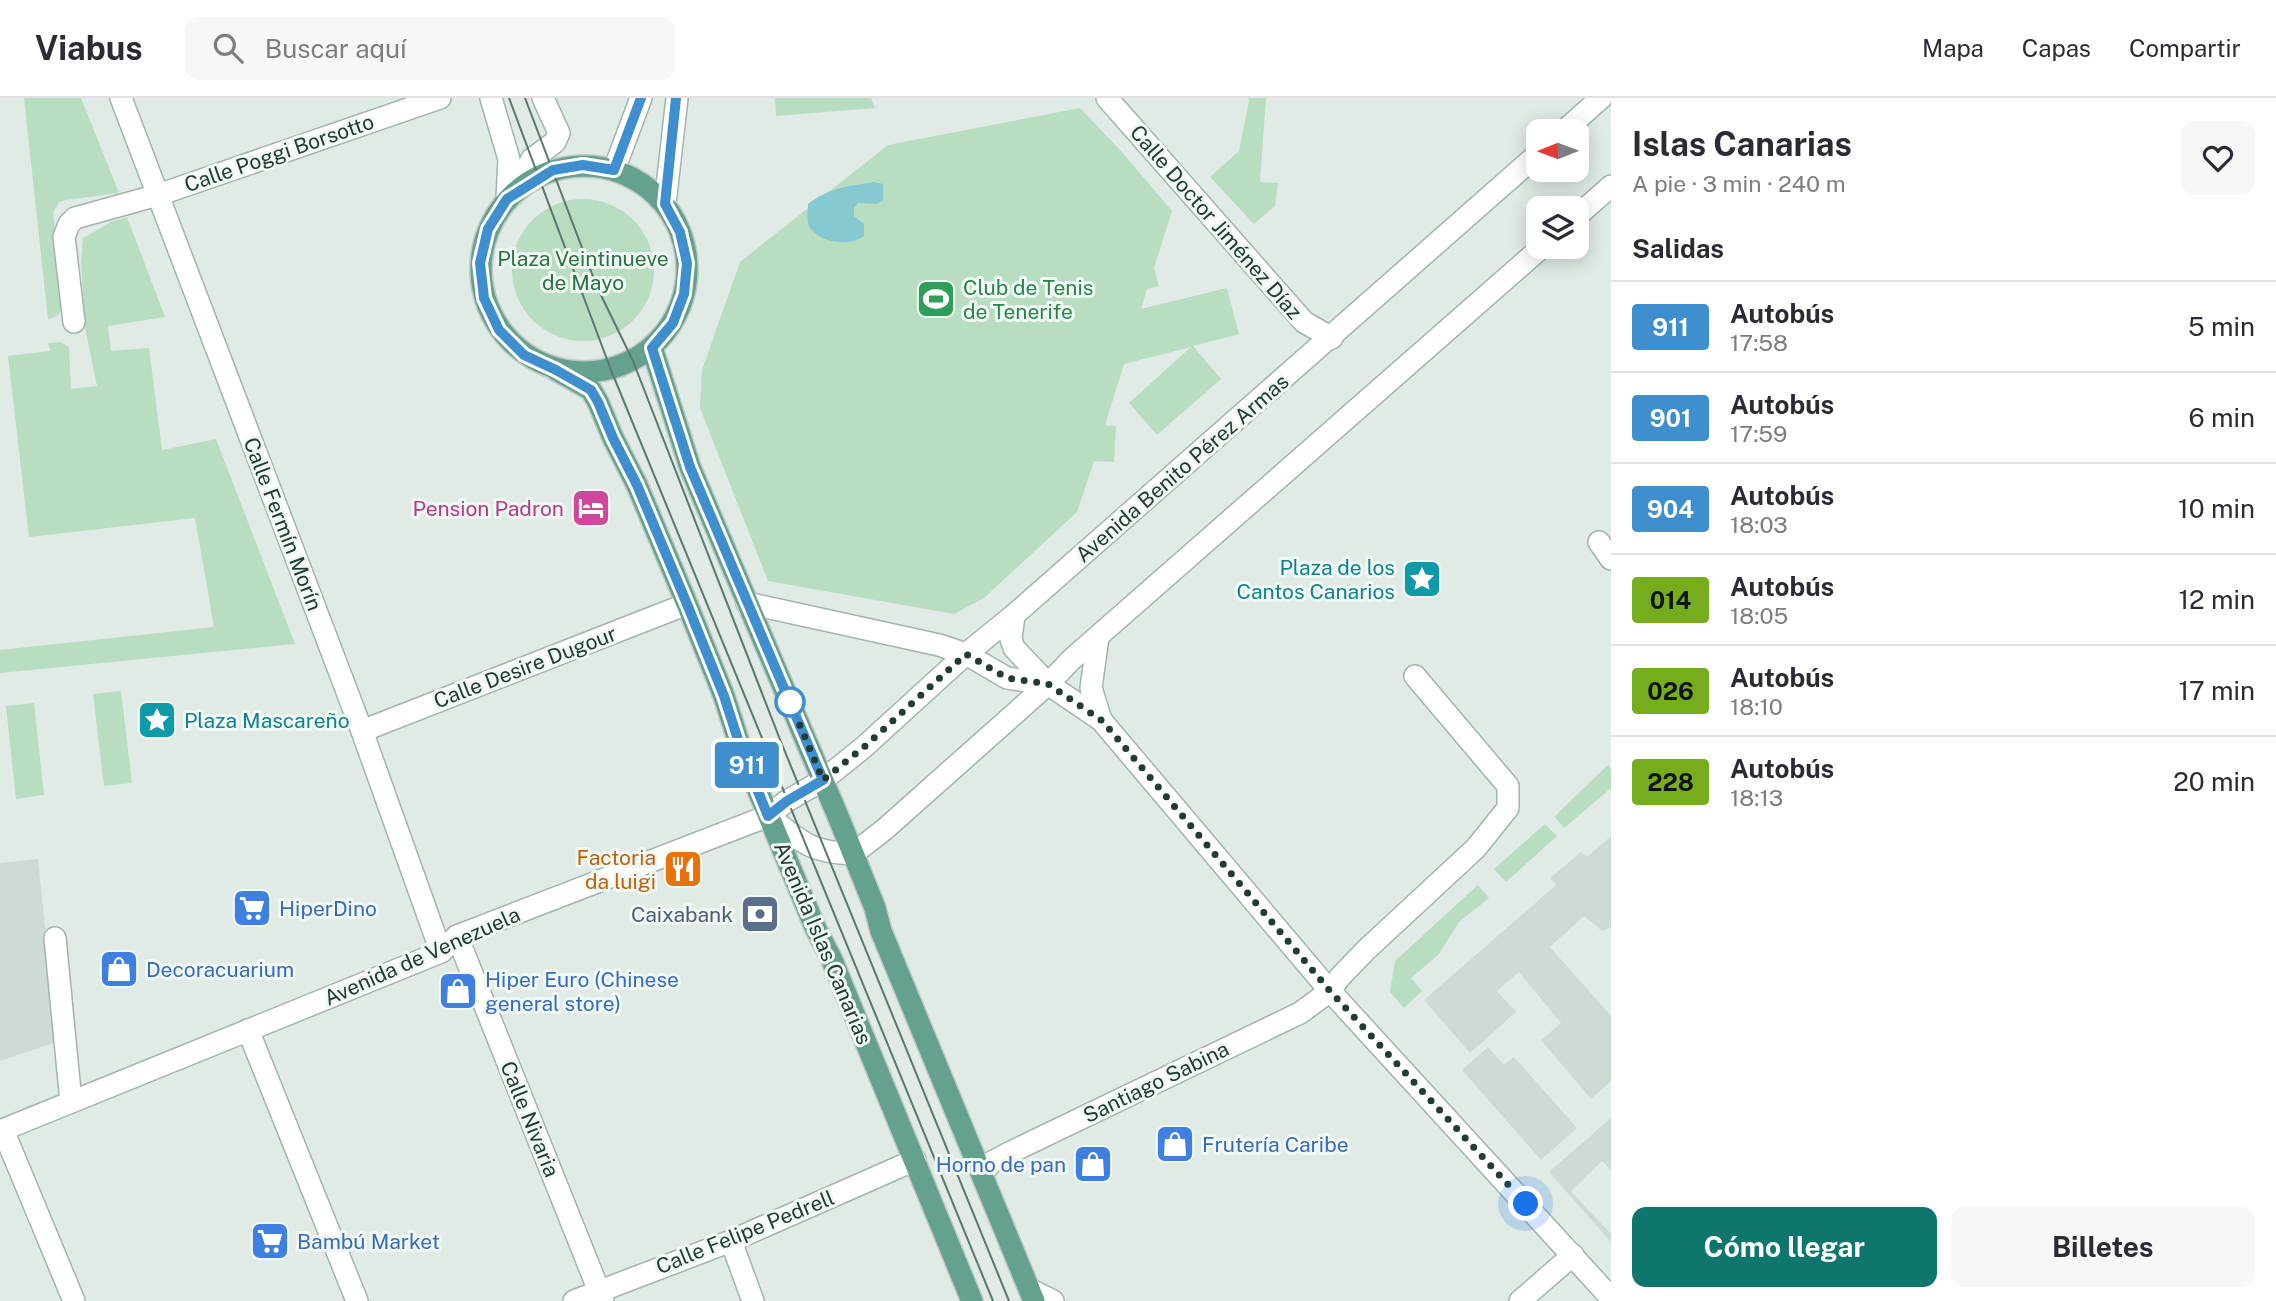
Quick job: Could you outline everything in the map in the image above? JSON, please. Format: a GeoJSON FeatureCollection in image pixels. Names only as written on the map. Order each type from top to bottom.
{"type":"FeatureCollection","features":[{"type":"Feature","properties":{"kind":"main road"},"geometry":{"type":"LineString","coordinates":[[583,165],[614,170],[642,183],[665,204],[680,232],[687,263],[684,294],[673,323],[652,348],[633,361],[611,370],[584,373],[556,370],[524,355],[499,330],[484,298],[480,263],[488,229],[510,197],[553,170],[583,165]]}},
{"type":"Feature","properties":{"kind":"main road"},"geometry":{"type":"LineString","coordinates":[[652,348],[690,467],[876,908],[881,931],[1032,1295]]}},
{"type":"Feature","properties":{"kind":"main road","name":"Avenida Islas Canarias"},"geometry":{"type":"LineString","coordinates":[[556,370],[591,390],[637,485],[724,696],[742,752],[768,816],[815,928],[832,960],[972,1301]]}},
{"type":"Feature","properties":{"kind":"street","name":"Calle Fermín Morín"},"geometry":{"type":"LineString","coordinates":[[121,98],[362,731],[441,952]]}},
{"type":"Feature","properties":{"kind":"street","name":"Calle Poggi Borsotto"},"geometry":{"type":"LineString","coordinates":[[74,322],[64,237],[69,224],[75,218],[158,195],[440,98]]}},
{"type":"Feature","properties":{"kind":"street"},"geometry":{"type":"LineString","coordinates":[[491,98],[509,159],[510,197]]}},
{"type":"Feature","properties":{"kind":"street"},"geometry":{"type":"LineString","coordinates":[[510,197],[533,159],[555,142],[559,133],[543,98]]}},
{"type":"Feature","properties":{"kind":"street"},"geometry":{"type":"LineString","coordinates":[[614,170],[641,98]]}},
{"type":"Feature","properties":{"kind":"street"},"geometry":{"type":"LineString","coordinates":[[665,204],[677,98]]}},
{"type":"Feature","properties":{"kind":"street","name":"Calle Doctor Jiménez Díaz"},"geometry":{"type":"LineString","coordinates":[[1107,98],[1304,322],[1332,338]]}},
{"type":"Feature","properties":{"kind":"street"},"geometry":{"type":"LineString","coordinates":[[1577,119],[1601,98]]}},
{"type":"Feature","properties":{"kind":"street","name":"Avenida Benito Pérez Armas"},"geometry":{"type":"LineString","coordinates":[[823,780],[1332,338],[1526,165]]}},
{"type":"Feature","properties":{"kind":"street"},"geometry":{"type":"LineString","coordinates":[[1589,205],[1611,186]]}},
{"type":"Feature","properties":{"kind":"street"},"geometry":{"type":"LineString","coordinates":[[768,816],[808,846],[826,853],[853,855],[1528,259]]}},
{"type":"Feature","properties":{"kind":"street"},"geometry":{"type":"LineString","coordinates":[[747,603],[939,645],[966,654],[1007,678],[1048,684]]}},
{"type":"Feature","properties":{"kind":"street","name":"Calle Desire Dugour"},"geometry":{"type":"LineString","coordinates":[[362,731],[687,604]]}},
{"type":"Feature","properties":{"kind":"street"},"geometry":{"type":"LineString","coordinates":[[1014,615],[1011,639],[1014,648],[1048,684],[1101,720],[1330,991],[1611,1298]]}},
{"type":"Feature","properties":{"kind":"street"},"geometry":{"type":"LineString","coordinates":[[1098,637],[1091,688],[1101,720]]}},
{"type":"Feature","properties":{"kind":"street","name":"Santiago Sabina"},"geometry":{"type":"LineString","coordinates":[[982,1173],[992,1162],[1007,1154],[1300,1013],[1330,991],[1366,950],[1476,848],[1508,808],[1508,786],[1415,676]]}},
{"type":"Feature","properties":{"kind":"street","name":"Avenida de Venezuela"},"geometry":{"type":"LineString","coordinates":[[1,1131],[441,952],[457,936],[768,816],[787,801],[823,780]]}},
{"type":"Feature","properties":{"kind":"street","name":"Calle Nivaria"},"geometry":{"type":"LineString","coordinates":[[457,936],[601,1296]]}},
{"type":"Feature","properties":{"kind":"street"},"geometry":{"type":"LineString","coordinates":[[55,938],[71,1102]]}},
{"type":"Feature","properties":{"kind":"street"},"geometry":{"type":"LineString","coordinates":[[248,1030],[358,1301]]}},
{"type":"Feature","properties":{"kind":"street"},"geometry":{"type":"LineString","coordinates":[[1,1131],[74,1301]]}},
{"type":"Feature","properties":{"kind":"street","name":"Calle Felipe Pedrell"},"geometry":{"type":"LineString","coordinates":[[574,1301],[601,1296],[915,1160]]}},
{"type":"Feature","properties":{"kind":"street"},"geometry":{"type":"LineString","coordinates":[[731,1241],[753,1301]]}},
{"type":"Feature","properties":{"kind":"street"},"geometry":{"type":"LineString","coordinates":[[1520,1301],[1573,1255]]}},
{"type":"Feature","properties":{"kind":"street"},"geometry":{"type":"LineString","coordinates":[[1032,1295],[1053,1301]]}},
{"type":"Feature","properties":{"kind":"shaded area"},"geometry":{"type":"Polygon","coordinates":[[[1611,836],[1611,927],[1602,931],[1584,916],[1550,947],[1611,1016],[1611,1081],[1591,1099],[1541,1040],[1561,1023],[1519,972],[1497,991],[1516,1012],[1470,1053],[1424,1000],[1556,885],[1550,878],[1581,852],[1587,857],[1611,836]]]}},
{"type":"Feature","properties":{"kind":"shaded area"},"geometry":{"type":"Polygon","coordinates":[[[38,859],[57,1042],[0,1061],[0,863],[38,859]]]}},
{"type":"Feature","properties":{"kind":"shaded area"},"geometry":{"type":"Polygon","coordinates":[[[1488,1047],[1504,1065],[1514,1057],[1577,1128],[1541,1160],[1462,1070],[1488,1047]]]}},
{"type":"Feature","properties":{"kind":"shaded area"},"geometry":{"type":"Polygon","coordinates":[[[1611,1118],[1611,1170],[1602,1161],[1571,1191],[1611,1234],[1611,1242],[1549,1172],[1611,1118]]]}},
{"type":"Feature","properties":{"kind":"green space"},"geometry":{"type":"Polygon","coordinates":[[[24,98],[81,98],[119,193],[59,202],[53,213],[63,303],[59,314],[48,319],[24,98]]]}},
{"type":"Feature","properties":{"kind":"green space"},"geometry":{"type":"Polygon","coordinates":[[[775,98],[871,98],[875,108],[776,116],[775,98]]]}},
{"type":"Feature","properties":{"kind":"green space"},"geometry":{"type":"Polygon","coordinates":[[[1248,98],[1266,98],[1260,182],[1278,183],[1275,206],[1254,224],[1210,177],[1239,151],[1248,98]]]}},
{"type":"Feature","properties":{"kind":"green space","name":"Club de Tenis de Tenerife"},"geometry":{"type":"Polygon","coordinates":[[[1080,108],[1172,211],[1154,268],[1159,286],[1147,289],[1141,309],[1227,288],[1239,334],[1193,346],[1221,379],[1157,435],[1129,403],[1191,347],[1124,364],[1105,425],[1116,426],[1114,462],[1094,461],[1077,512],[984,598],[954,614],[768,581],[700,408],[702,370],[740,262],[888,145],[1080,108]]]}},
{"type":"Feature","properties":{"kind":"green space","name":"Plaza Veintinueve de Mayo"},"geometry":{"type":"Polygon","coordinates":[[[583,199],[610,205],[633,220],[648,243],[654,270],[648,297],[633,320],[610,335],[583,341],[556,335],[533,320],[518,297],[512,270],[518,243],[533,220],[556,205],[583,199]]]}},
{"type":"Feature","properties":{"kind":"green space"},"geometry":{"type":"Polygon","coordinates":[[[127,217],[165,317],[108,326],[111,351],[149,348],[162,450],[216,439],[295,644],[0,673],[0,650],[214,627],[195,518],[29,537],[8,356],[50,351],[48,343],[61,342],[69,347],[71,389],[97,386],[85,327],[81,262],[83,238],[111,222],[127,217]]]}},
{"type":"Feature","properties":{"kind":"green space"},"geometry":{"type":"Polygon","coordinates":[[[121,691],[132,783],[104,786],[93,694],[121,691]]]}},
{"type":"Feature","properties":{"kind":"green space"},"geometry":{"type":"Polygon","coordinates":[[[34,703],[44,795],[16,799],[6,706],[34,703]]]}},
{"type":"Feature","properties":{"kind":"green space"},"geometry":{"type":"Polygon","coordinates":[[[1608,765],[1611,769],[1611,788],[1564,828],[1555,817],[1608,765]]]}},
{"type":"Feature","properties":{"kind":"green space"},"geometry":{"type":"Polygon","coordinates":[[[1545,824],[1557,836],[1506,882],[1494,869],[1545,824]]]}},
{"type":"Feature","properties":{"kind":"green space"},"geometry":{"type":"Polygon","coordinates":[[[1478,885],[1489,898],[1459,922],[1439,954],[1411,978],[1422,991],[1404,1008],[1390,992],[1395,961],[1478,885]]]}},
{"type":"Feature","properties":{"kind":"water"},"geometry":{"type":"Polygon","coordinates":[[[874,182],[883,184],[883,200],[877,204],[858,203],[854,208],[854,216],[864,224],[864,236],[851,242],[836,242],[821,237],[810,228],[808,204],[831,191],[874,182]]]}},
{"type":"Feature","properties":{"kind":"tram line"},"geometry":{"type":"LineString","coordinates":[[509,98],[611,370],[993,1301]]}},
{"type":"Feature","properties":{"kind":"tram line"},"geometry":{"type":"LineString","coordinates":[[525,98],[597,287],[633,361],[779,737],[1009,1301]]}},
{"type":"Feature","properties":{"kind":"bus line","name":"911"},"geometry":{"type":"LineString","coordinates":[[641,98],[614,170],[583,165],[553,170],[507,199],[488,229],[480,263],[484,298],[499,330],[524,355],[591,390],[598,402],[637,485],[687,604],[768,816],[787,801],[823,780],[690,467],[652,348],[673,323],[684,294],[687,263],[680,232],[665,204],[676,98]]}},
{"type":"Feature","properties":{"kind":"place","name":"Club de Tenis de Tenerife"},"geometry":{"type":"Point","coordinates":[936,299]}},
{"type":"Feature","properties":{"kind":"place","name":"Pension Padron"},"geometry":{"type":"Point","coordinates":[591,508]}},
{"type":"Feature","properties":{"kind":"place","name":"Plaza de los Cantos Canarios"},"geometry":{"type":"Point","coordinates":[1422,579]}},
{"type":"Feature","properties":{"kind":"place","name":"Plaza Mascareño"},"geometry":{"type":"Point","coordinates":[157,720]}},
{"type":"Feature","properties":{"kind":"place","name":"Factoria da luigi"},"geometry":{"type":"Point","coordinates":[683,869]}},
{"type":"Feature","properties":{"kind":"place","name":"HiperDino"},"geometry":{"type":"Point","coordinates":[252,908]}},
{"type":"Feature","properties":{"kind":"place","name":"Caixabank"},"geometry":{"type":"Point","coordinates":[760,914]}},
{"type":"Feature","properties":{"kind":"place","name":"Decoracuarium"},"geometry":{"type":"Point","coordinates":[119,969]}},
{"type":"Feature","properties":{"kind":"place","name":"Hiper Euro (Chinese general store)"},"geometry":{"type":"Point","coordinates":[458,991]}},
{"type":"Feature","properties":{"kind":"place","name":"Frutería Caribe"},"geometry":{"type":"Point","coordinates":[1175,1144]}},
{"type":"Feature","properties":{"kind":"place","name":"Horno de pan"},"geometry":{"type":"Point","coordinates":[1093,1164]}},
{"type":"Feature","properties":{"kind":"place","name":"Bambú Market"},"geometry":{"type":"Point","coordinates":[270,1241]}},
{"type":"Feature","properties":{"kind":"route"},"geometry":{"type":"LineString","coordinates":[[790,702],[823,780],[864,747],[966,654],[984,667],[1007,678],[1048,684],[1081,706],[1111,731],[1330,991],[1526,1204]]}}]}
